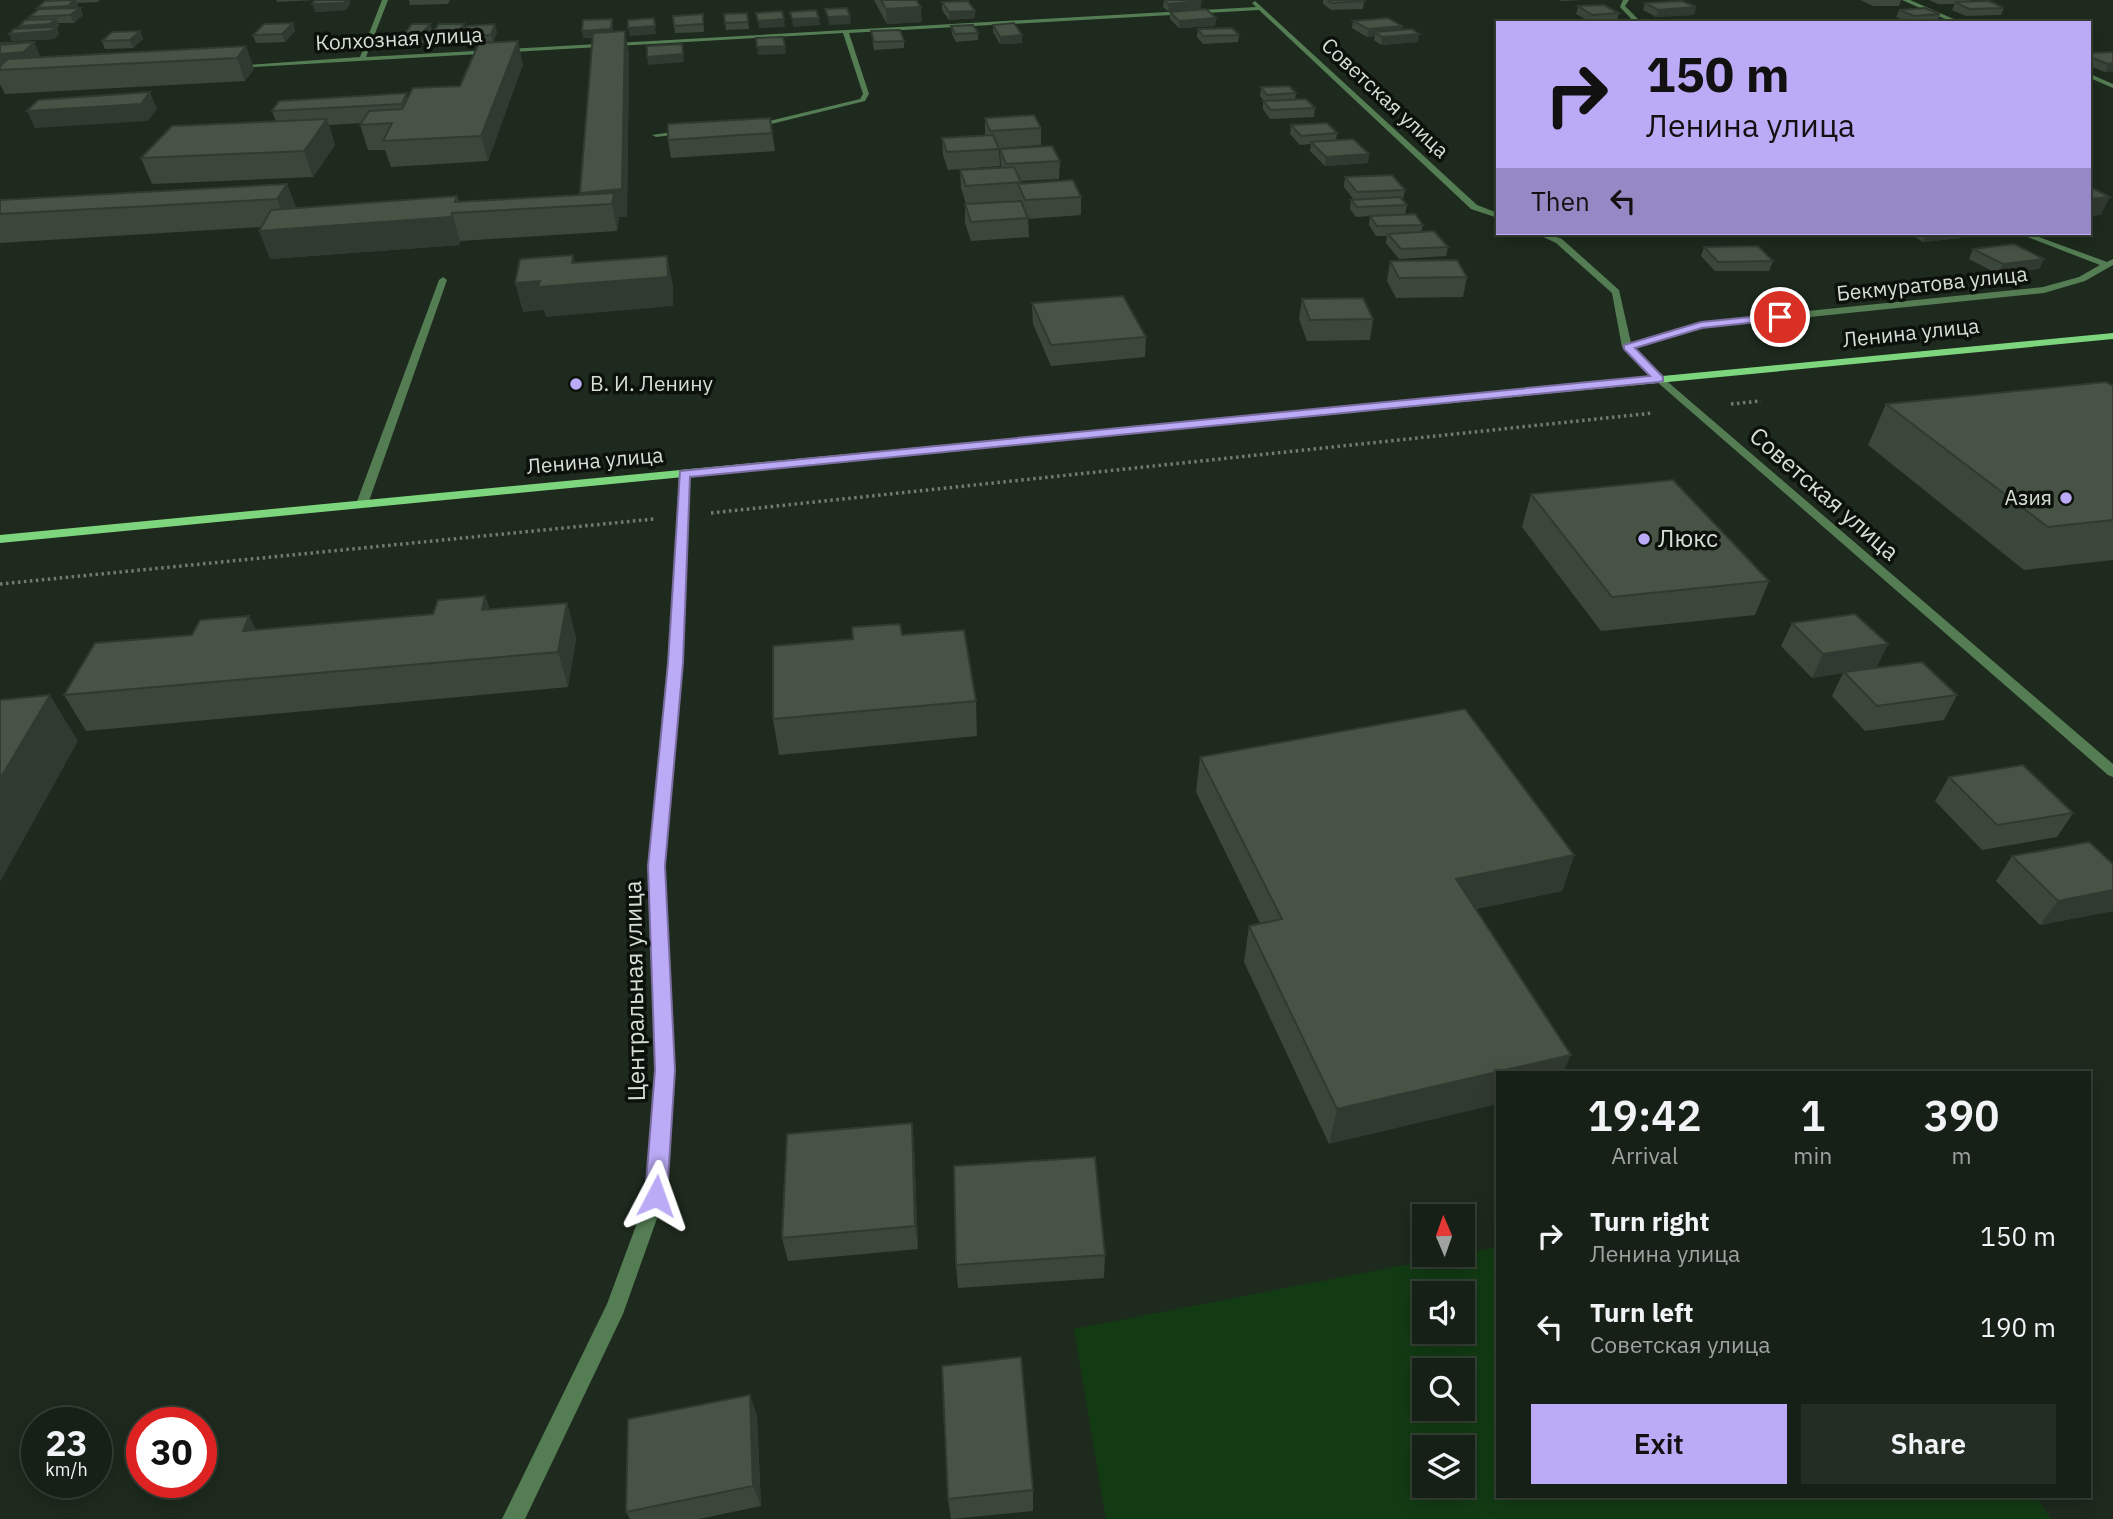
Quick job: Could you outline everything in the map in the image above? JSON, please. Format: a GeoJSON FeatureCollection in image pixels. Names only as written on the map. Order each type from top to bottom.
{"type":"FeatureCollection","features":[{"type":"Feature","properties":{"kind":"main road","name":"Ленина улица"},"geometry":{"type":"LineString","coordinates":[[0,539],[2113,336]]}},
{"type":"Feature","properties":{"kind":"street"},"geometry":{"type":"LineString","coordinates":[[362,59],[386,0]]}},
{"type":"Feature","properties":{"kind":"street","name":"Советская улица"},"geometry":{"type":"LineString","coordinates":[[1251,0],[1474,206],[1496,215]]}},
{"type":"Feature","properties":{"kind":"street"},"geometry":{"type":"LineString","coordinates":[[1626,0],[1622,6],[1637,21]]}},
{"type":"Feature","properties":{"kind":"street"},"geometry":{"type":"LineString","coordinates":[[1905,0],[1955,21]]}},
{"type":"Feature","properties":{"kind":"street","name":"Колхозная улица"},"geometry":{"type":"LineString","coordinates":[[222,66],[1260,8]]}},
{"type":"Feature","properties":{"kind":"street"},"geometry":{"type":"LineString","coordinates":[[745,127],[777,122],[794,115],[863,100],[866,94],[846,32]]}},
{"type":"Feature","properties":{"kind":"street"},"geometry":{"type":"LineString","coordinates":[[2091,76],[2113,86]]}},
{"type":"Feature","properties":{"kind":"street"},"geometry":{"type":"LineString","coordinates":[[656,135],[694,132]]}},
{"type":"Feature","properties":{"kind":"street"},"geometry":{"type":"LineString","coordinates":[[1544,235],[1559,241],[1616,292],[1627,347]]}},
{"type":"Feature","properties":{"kind":"street"},"geometry":{"type":"LineString","coordinates":[[2027,235],[2110,264]]}},
{"type":"Feature","properties":{"kind":"street","name":"Бекмуратова улица"},"geometry":{"type":"LineString","coordinates":[[1627,347],[1701,325],[2044,290],[2082,279],[2110,264]]}},
{"type":"Feature","properties":{"kind":"street"},"geometry":{"type":"LineString","coordinates":[[362,504],[443,281]]}},
{"type":"Feature","properties":{"kind":"street","name":"Советская улица"},"geometry":{"type":"LineString","coordinates":[[1627,347],[1693,409],[2113,772]]}},
{"type":"Feature","properties":{"kind":"street","name":"Центральная улица"},"geometry":{"type":"LineString","coordinates":[[513,1519],[616,1307],[656,1196],[665,1070],[657,866],[676,663],[684,474]]}},
{"type":"Feature","properties":{"kind":"path"},"geometry":{"type":"LineString","coordinates":[[0,584],[682,516],[1773,400]]}},
{"type":"Feature","properties":{"kind":"green space"},"geometry":{"type":"Polygon","coordinates":[[[1496,1247],[1496,1498],[2036,1498],[2051,1519],[1106,1519],[1074,1329],[1412,1264],[1412,1267],[1475,1267],[1475,1251],[1496,1247]]]}},
{"type":"Feature","properties":{"kind":"building"},"geometry":{"type":"Polygon","coordinates":[[[74,0],[68,6],[37,8],[45,1],[74,0]]]}},
{"type":"Feature","properties":{"kind":"building"},"geometry":{"type":"Polygon","coordinates":[[[315,0],[345,0],[344,3],[312,4],[315,0]]]}},
{"type":"Feature","properties":{"kind":"building"},"geometry":{"type":"Polygon","coordinates":[[[881,0],[916,0],[921,7],[886,9],[881,0]]]}},
{"type":"Feature","properties":{"kind":"building"},"geometry":{"type":"Polygon","coordinates":[[[1164,0],[1200,0],[1201,1],[1168,4],[1164,0]]]}},
{"type":"Feature","properties":{"kind":"building"},"geometry":{"type":"Polygon","coordinates":[[[1328,0],[1362,0],[1364,1],[1332,3],[1328,0]]]}},
{"type":"Feature","properties":{"kind":"building"},"geometry":{"type":"Polygon","coordinates":[[[968,1],[975,11],[949,12],[942,2],[968,1]]]}},
{"type":"Feature","properties":{"kind":"building"},"geometry":{"type":"Polygon","coordinates":[[[1682,1],[1696,7],[1658,10],[1645,3],[1682,1]]]}},
{"type":"Feature","properties":{"kind":"building"},"geometry":{"type":"Polygon","coordinates":[[[1989,1],[2004,8],[1969,9],[1955,2],[1989,1]]]}},
{"type":"Feature","properties":{"kind":"building"},"geometry":{"type":"Polygon","coordinates":[[[1604,5],[1619,13],[1592,15],[1578,6],[1604,5]]]}},
{"type":"Feature","properties":{"kind":"building"},"geometry":{"type":"Polygon","coordinates":[[[80,8],[70,15],[29,17],[39,9],[80,8]]]}},
{"type":"Feature","properties":{"kind":"building"},"geometry":{"type":"Polygon","coordinates":[[[847,8],[850,16],[828,17],[825,9],[847,8]]]}},
{"type":"Feature","properties":{"kind":"building"},"geometry":{"type":"Polygon","coordinates":[[[1925,8],[1940,14],[1914,16],[1899,10],[1925,8]]]}},
{"type":"Feature","properties":{"kind":"building"},"geometry":{"type":"Polygon","coordinates":[[[1206,9],[1216,18],[1179,21],[1170,12],[1206,9]]]}},
{"type":"Feature","properties":{"kind":"building"},"geometry":{"type":"Polygon","coordinates":[[[816,10],[819,18],[792,19],[790,12],[816,10]]]}},
{"type":"Feature","properties":{"kind":"building"},"geometry":{"type":"Polygon","coordinates":[[[782,11],[784,19],[758,21],[756,13],[782,11]]]}},
{"type":"Feature","properties":{"kind":"building"},"geometry":{"type":"Polygon","coordinates":[[[747,13],[748,22],[725,23],[724,14],[747,13]]]}},
{"type":"Feature","properties":{"kind":"building"},"geometry":{"type":"Polygon","coordinates":[[[703,14],[703,24],[674,26],[673,16],[703,14]]]}},
{"type":"Feature","properties":{"kind":"building"},"geometry":{"type":"Polygon","coordinates":[[[654,18],[655,26],[628,28],[628,20],[654,18]]]}},
{"type":"Feature","properties":{"kind":"building"},"geometry":{"type":"Polygon","coordinates":[[[1388,18],[1402,26],[1368,29],[1353,21],[1388,18]]]}},
{"type":"Feature","properties":{"kind":"building"},"geometry":{"type":"Polygon","coordinates":[[[56,19],[50,24],[19,26],[25,20],[56,19]]]}},
{"type":"Feature","properties":{"kind":"building"},"geometry":{"type":"Polygon","coordinates":[[[612,19],[611,29],[582,31],[583,20],[612,19]]]}},
{"type":"Feature","properties":{"kind":"building"},"geometry":{"type":"Polygon","coordinates":[[[293,23],[282,34],[253,35],[264,24],[293,23]]]}},
{"type":"Feature","properties":{"kind":"building"},"geometry":{"type":"Polygon","coordinates":[[[1014,23],[1022,35],[1000,37],[993,25],[1014,23]]]}},
{"type":"Feature","properties":{"kind":"building"},"geometry":{"type":"Polygon","coordinates":[[[412,24],[430,24],[421,35],[403,36],[412,24]]]}},
{"type":"Feature","properties":{"kind":"building"},"geometry":{"type":"Polygon","coordinates":[[[439,24],[464,24],[457,33],[432,33],[439,24]]]}},
{"type":"Feature","properties":{"kind":"building"},"geometry":{"type":"Polygon","coordinates":[[[495,24],[491,35],[463,36],[467,26],[495,24]]]}},
{"type":"Feature","properties":{"kind":"building"},"geometry":{"type":"Polygon","coordinates":[[[973,25],[978,33],[955,34],[951,26],[973,25]]]}},
{"type":"Feature","properties":{"kind":"building"},"geometry":{"type":"Polygon","coordinates":[[[56,27],[51,31],[9,34],[14,29],[56,27]]]}},
{"type":"Feature","properties":{"kind":"building"},"geometry":{"type":"Polygon","coordinates":[[[1232,28],[1239,35],[1203,36],[1198,29],[1232,28]]]}},
{"type":"Feature","properties":{"kind":"building"},"geometry":{"type":"Polygon","coordinates":[[[1412,29],[1419,34],[1382,37],[1375,32],[1412,29]]]}},
{"type":"Feature","properties":{"kind":"building"},"geometry":{"type":"Polygon","coordinates":[[[900,30],[904,41],[874,42],[871,31],[900,30]]]}},
{"type":"Feature","properties":{"kind":"building"},"geometry":{"type":"Polygon","coordinates":[[[140,31],[130,40],[102,41],[112,32],[140,31]]]}},
{"type":"Feature","properties":{"kind":"building"},"geometry":{"type":"Polygon","coordinates":[[[625,31],[622,189],[580,193],[593,33],[625,31]]]}},
{"type":"Feature","properties":{"kind":"building"},"geometry":{"type":"Polygon","coordinates":[[[783,37],[785,46],[757,47],[756,38],[783,37]]]}},
{"type":"Feature","properties":{"kind":"building"},"geometry":{"type":"Polygon","coordinates":[[[518,41],[481,136],[383,141],[392,123],[360,125],[369,111],[402,109],[413,88],[460,86],[479,43],[518,41]]]}},
{"type":"Feature","properties":{"kind":"building"},"geometry":{"type":"Polygon","coordinates":[[[32,42],[0,45],[0,43],[32,42]]]}},
{"type":"Feature","properties":{"kind":"building"},"geometry":{"type":"Polygon","coordinates":[[[34,42],[24,52],[0,54],[0,45],[34,42]]]}},
{"type":"Feature","properties":{"kind":"building"},"geometry":{"type":"Polygon","coordinates":[[[682,44],[683,54],[647,57],[647,46],[682,44]]]}},
{"type":"Feature","properties":{"kind":"building"},"geometry":{"type":"Polygon","coordinates":[[[246,46],[237,58],[0,70],[0,66],[8,59],[246,46]]]}},
{"type":"Feature","properties":{"kind":"building"},"geometry":{"type":"Polygon","coordinates":[[[2113,52],[2113,63],[2108,64],[2091,57],[2091,53],[2113,52]]]}},
{"type":"Feature","properties":{"kind":"building"},"geometry":{"type":"Polygon","coordinates":[[[1289,86],[1296,93],[1267,95],[1261,87],[1289,86]]]}},
{"type":"Feature","properties":{"kind":"building"},"geometry":{"type":"Polygon","coordinates":[[[150,92],[141,104],[27,111],[38,100],[150,92]]]}},
{"type":"Feature","properties":{"kind":"building"},"geometry":{"type":"Polygon","coordinates":[[[407,93],[402,104],[272,111],[279,101],[407,93]]]}},
{"type":"Feature","properties":{"kind":"building"},"geometry":{"type":"Polygon","coordinates":[[[1306,99],[1315,108],[1271,110],[1263,101],[1306,99]]]}},
{"type":"Feature","properties":{"kind":"building"},"geometry":{"type":"Polygon","coordinates":[[[1034,115],[1041,128],[990,131],[985,118],[1034,115]]]}},
{"type":"Feature","properties":{"kind":"building"},"geometry":{"type":"Polygon","coordinates":[[[770,118],[772,133],[668,140],[668,124],[770,118]]]}},
{"type":"Feature","properties":{"kind":"building"},"geometry":{"type":"Polygon","coordinates":[[[327,119],[304,151],[141,158],[172,126],[327,119]]]}},
{"type":"Feature","properties":{"kind":"building"},"geometry":{"type":"Polygon","coordinates":[[[1327,123],[1337,133],[1301,136],[1291,125],[1327,123]]]}},
{"type":"Feature","properties":{"kind":"building"},"geometry":{"type":"Polygon","coordinates":[[[993,135],[999,149],[947,152],[942,138],[993,135]]]}},
{"type":"Feature","properties":{"kind":"building"},"geometry":{"type":"Polygon","coordinates":[[[1353,139],[1369,154],[1326,157],[1311,142],[1353,139]]]}},
{"type":"Feature","properties":{"kind":"building"},"geometry":{"type":"Polygon","coordinates":[[[1052,146],[1060,161],[1006,164],[1000,149],[1052,146]]]}},
{"type":"Feature","properties":{"kind":"building"},"geometry":{"type":"Polygon","coordinates":[[[1014,167],[1021,182],[966,186],[960,170],[1014,167]]]}},
{"type":"Feature","properties":{"kind":"building"},"geometry":{"type":"Polygon","coordinates":[[[1392,175],[1405,190],[1357,192],[1345,177],[1392,175]]]}},
{"type":"Feature","properties":{"kind":"building"},"geometry":{"type":"Polygon","coordinates":[[[1073,180],[1081,197],[1025,200],[1018,184],[1073,180]]]}},
{"type":"Feature","properties":{"kind":"building"},"geometry":{"type":"Polygon","coordinates":[[[287,184],[277,199],[0,214],[0,200],[287,184]]]}},
{"type":"Feature","properties":{"kind":"building"},"geometry":{"type":"Polygon","coordinates":[[[2091,188],[2110,197],[2091,199],[2091,188]]]}},
{"type":"Feature","properties":{"kind":"building"},"geometry":{"type":"Polygon","coordinates":[[[614,193],[612,204],[452,213],[451,217],[259,231],[271,210],[457,196],[455,202],[614,193]]]}},
{"type":"Feature","properties":{"kind":"building"},"geometry":{"type":"Polygon","coordinates":[[[1400,197],[1407,205],[1357,207],[1351,200],[1400,197]]]}},
{"type":"Feature","properties":{"kind":"building"},"geometry":{"type":"Polygon","coordinates":[[[1021,201],[1028,218],[971,222],[965,204],[1021,201]]]}},
{"type":"Feature","properties":{"kind":"building"},"geometry":{"type":"Polygon","coordinates":[[[1415,214],[1423,225],[1377,226],[1370,216],[1415,214]]]}},
{"type":"Feature","properties":{"kind":"building"},"geometry":{"type":"Polygon","coordinates":[[[1434,231],[1448,247],[1401,249],[1388,234],[1434,231]]]}},
{"type":"Feature","properties":{"kind":"building"},"geometry":{"type":"Polygon","coordinates":[[[2014,244],[2044,259],[2003,264],[1973,249],[2014,244]]]}},
{"type":"Feature","properties":{"kind":"building"},"geometry":{"type":"Polygon","coordinates":[[[1758,246],[1773,261],[1718,262],[1704,247],[1758,246]]]}},
{"type":"Feature","properties":{"kind":"building"},"geometry":{"type":"Polygon","coordinates":[[[573,255],[572,263],[667,256],[668,277],[538,287],[540,281],[515,283],[520,259],[573,255]]]}},
{"type":"Feature","properties":{"kind":"building"},"geometry":{"type":"Polygon","coordinates":[[[1457,260],[1467,277],[1399,278],[1390,261],[1457,260]]]}},
{"type":"Feature","properties":{"kind":"building"},"geometry":{"type":"Polygon","coordinates":[[[1123,296],[1146,337],[1051,345],[1032,303],[1123,296]]]}},
{"type":"Feature","properties":{"kind":"building"},"geometry":{"type":"Polygon","coordinates":[[[1363,298],[1373,319],[1310,320],[1302,299],[1363,298]]]}},
{"type":"Feature","properties":{"kind":"building"},"geometry":{"type":"Polygon","coordinates":[[[2106,382],[2113,386],[2113,520],[2048,527],[1886,404],[2106,382]]]}},
{"type":"Feature","properties":{"kind":"building"},"geometry":{"type":"Polygon","coordinates":[[[1673,480],[1769,581],[1612,597],[1531,494],[1673,480]]]}},
{"type":"Feature","properties":{"kind":"building"},"geometry":{"type":"Polygon","coordinates":[[[485,596],[482,610],[567,603],[558,652],[64,695],[95,643],[192,635],[200,620],[249,616],[243,631],[433,614],[438,600],[485,596]]]}},
{"type":"Feature","properties":{"kind":"building"},"geometry":{"type":"Polygon","coordinates":[[[1855,614],[1888,644],[1823,654],[1792,623],[1855,614]]]}},
{"type":"Feature","properties":{"kind":"building"},"geometry":{"type":"Polygon","coordinates":[[[900,624],[902,635],[964,630],[976,701],[773,719],[773,646],[853,639],[852,627],[900,624]]]}},
{"type":"Feature","properties":{"kind":"building"},"geometry":{"type":"Polygon","coordinates":[[[1922,662],[1957,695],[1877,706],[1844,672],[1922,662]]]}},
{"type":"Feature","properties":{"kind":"building"},"geometry":{"type":"Polygon","coordinates":[[[50,695],[0,779],[0,700],[50,695]]]}},
{"type":"Feature","properties":{"kind":"building"},"geometry":{"type":"Polygon","coordinates":[[[1465,709],[1574,855],[1456,879],[1571,1055],[1337,1109],[1249,926],[1282,919],[1200,757],[1465,709]]]}},
{"type":"Feature","properties":{"kind":"building"},"geometry":{"type":"Polygon","coordinates":[[[2023,765],[2073,813],[1997,825],[1949,777],[2023,765]]]}},
{"type":"Feature","properties":{"kind":"building"},"geometry":{"type":"Polygon","coordinates":[[[2089,842],[2113,864],[2113,890],[2058,901],[2012,856],[2089,842]]]}},
{"type":"Feature","properties":{"kind":"building"},"geometry":{"type":"Polygon","coordinates":[[[912,1123],[915,1226],[782,1238],[787,1134],[912,1123]]]}},
{"type":"Feature","properties":{"kind":"building"},"geometry":{"type":"Polygon","coordinates":[[[1095,1157],[1105,1255],[956,1265],[954,1166],[1095,1157]]]}},
{"type":"Feature","properties":{"kind":"building"},"geometry":{"type":"Polygon","coordinates":[[[1021,1357],[1033,1490],[948,1499],[942,1366],[1021,1357]]]}},
{"type":"Feature","properties":{"kind":"building"},"geometry":{"type":"Polygon","coordinates":[[[750,1395],[753,1486],[626,1512],[628,1419],[750,1395]]]}},
{"type":"Feature","properties":{"kind":"place","name":"В. И. Ленину"},"geometry":{"type":"Point","coordinates":[576,384]}},
{"type":"Feature","properties":{"kind":"place","name":"Азия"},"geometry":{"type":"Point","coordinates":[2066,498]}},
{"type":"Feature","properties":{"kind":"place","name":"Люкс"},"geometry":{"type":"Point","coordinates":[1644,539]}},
{"type":"Feature","properties":{"kind":"route"},"geometry":{"type":"LineString","coordinates":[[656,1196],[665,1070],[657,866],[676,663],[684,474],[1659,379],[1627,347],[1701,325],[1780,317]]}}]}
